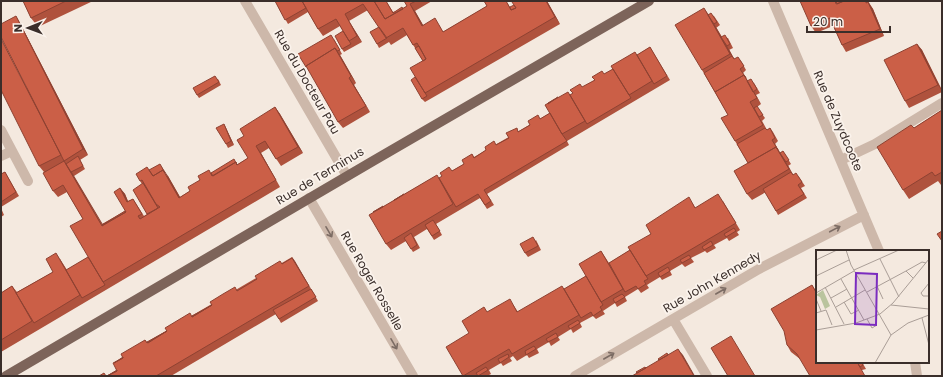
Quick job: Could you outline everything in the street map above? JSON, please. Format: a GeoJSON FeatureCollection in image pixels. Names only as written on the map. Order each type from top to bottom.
{"type":"FeatureCollection","features":[{"type":"Feature","properties":{"kind":"main road","name":"Rue de Terminus"},"geometry":{"type":"LineString","coordinates":[[6,376],[649,1]]}},
{"type":"Feature","properties":{"kind":"street","name":"Rue du Docteur Pau"},"geometry":{"type":"LineString","coordinates":[[245,1],[347,176]]}},
{"type":"Feature","properties":{"kind":"street","name":"Rue de Zuydcoote"},"geometry":{"type":"LineString","coordinates":[[773,1],[879,250]]}},
{"type":"Feature","properties":{"kind":"street"},"geometry":{"type":"LineString","coordinates":[[841,160],[875,144],[942,103]]}},
{"type":"Feature","properties":{"kind":"street"},"geometry":{"type":"LineString","coordinates":[[1,130],[28,181]]}},
{"type":"Feature","properties":{"kind":"street"},"geometry":{"type":"LineString","coordinates":[[1,156],[12,151]]}},
{"type":"Feature","properties":{"kind":"street","name":"Rue Roger Rosselle"},"geometry":{"type":"LineString","coordinates":[[309,198],[413,376]]}},
{"type":"Feature","properties":{"kind":"street","name":"Rue John Kennedy"},"geometry":{"type":"LineString","coordinates":[[575,376],[774,261],[864,214]]}},
{"type":"Feature","properties":{"kind":"street"},"geometry":{"type":"LineString","coordinates":[[674,319],[707,376]]}},
{"type":"Feature","properties":{"kind":"street"},"geometry":{"type":"LineString","coordinates":[[915,363],[918,376]]}},
{"type":"Feature","properties":{"kind":"building"},"geometry":{"type":"Polygon","coordinates":[[[23,1],[66,1],[31,18],[23,1]]]}},
{"type":"Feature","properties":{"kind":"building"},"geometry":{"type":"Polygon","coordinates":[[[275,1],[302,1],[306,8],[285,20],[275,1]]]}},
{"type":"Feature","properties":{"kind":"building"},"geometry":{"type":"Polygon","coordinates":[[[302,1],[374,1],[385,19],[407,6],[404,1],[416,1],[410,4],[422,26],[435,18],[443,32],[487,6],[484,1],[506,1],[511,10],[516,8],[512,2],[513,1],[546,1],[555,17],[425,93],[410,68],[426,59],[417,43],[413,45],[403,28],[386,38],[363,4],[345,14],[357,36],[349,41],[336,19],[318,29],[302,1]]]}},
{"type":"Feature","properties":{"kind":"building"},"geometry":{"type":"Polygon","coordinates":[[[374,1],[386,1],[393,13],[402,7],[403,9],[385,19],[374,1]]]}},
{"type":"Feature","properties":{"kind":"building"},"geometry":{"type":"Polygon","coordinates":[[[800,1],[835,1],[836,4],[844,1],[866,1],[866,3],[868,2],[880,29],[842,45],[830,18],[811,26],[800,1]]]}},
{"type":"Feature","properties":{"kind":"building"},"geometry":{"type":"Polygon","coordinates":[[[836,1],[844,1],[837,4],[836,1]]]}},
{"type":"Feature","properties":{"kind":"building"},"geometry":{"type":"Polygon","coordinates":[[[514,5],[516,8],[511,10],[510,7],[514,5]]]}},
{"type":"Feature","properties":{"kind":"building"},"geometry":{"type":"Polygon","coordinates":[[[704,8],[730,54],[702,70],[675,25],[704,8]]]}},
{"type":"Feature","properties":{"kind":"building"},"geometry":{"type":"Polygon","coordinates":[[[711,13],[717,22],[714,24],[708,15],[711,13]]]}},
{"type":"Feature","properties":{"kind":"building"},"geometry":{"type":"Polygon","coordinates":[[[16,16],[83,149],[64,161],[1,37],[1,24],[16,16]]]}},
{"type":"Feature","properties":{"kind":"building"},"geometry":{"type":"Polygon","coordinates":[[[379,27],[387,38],[377,44],[370,32],[379,27]]]}},
{"type":"Feature","properties":{"kind":"building"},"geometry":{"type":"Polygon","coordinates":[[[343,31],[351,44],[342,49],[335,36],[343,31]]]}},
{"type":"Feature","properties":{"kind":"building"},"geometry":{"type":"Polygon","coordinates":[[[331,35],[340,50],[337,51],[335,48],[306,67],[298,54],[331,35]]]}},
{"type":"Feature","properties":{"kind":"building"},"geometry":{"type":"Polygon","coordinates":[[[725,35],[730,44],[727,46],[721,37],[725,35]]]}},
{"type":"Feature","properties":{"kind":"building"},"geometry":{"type":"Polygon","coordinates":[[[1,39],[61,155],[39,166],[1,90],[1,39]]]}},
{"type":"Feature","properties":{"kind":"building"},"geometry":{"type":"Polygon","coordinates":[[[917,44],[938,85],[905,101],[884,60],[917,44]]]}},
{"type":"Feature","properties":{"kind":"building"},"geometry":{"type":"Polygon","coordinates":[[[419,46],[426,59],[423,61],[415,48],[419,46]]]}},
{"type":"Feature","properties":{"kind":"building"},"geometry":{"type":"Polygon","coordinates":[[[650,47],[667,76],[654,84],[637,55],[650,47]]]}},
{"type":"Feature","properties":{"kind":"building"},"geometry":{"type":"Polygon","coordinates":[[[335,48],[351,76],[349,78],[366,106],[338,122],[306,66],[335,48]]]}},
{"type":"Feature","properties":{"kind":"building"},"geometry":{"type":"Polygon","coordinates":[[[635,52],[652,81],[629,95],[611,66],[635,52]]]}},
{"type":"Feature","properties":{"kind":"building"},"geometry":{"type":"Polygon","coordinates":[[[732,56],[734,59],[738,57],[744,66],[740,69],[744,75],[715,92],[704,73],[732,56]]]}},
{"type":"Feature","properties":{"kind":"building"},"geometry":{"type":"Polygon","coordinates":[[[613,69],[631,98],[587,124],[570,95],[573,93],[570,90],[580,84],[582,87],[595,80],[592,77],[602,71],[604,74],[613,69]]]}},
{"type":"Feature","properties":{"kind":"building"},"geometry":{"type":"Polygon","coordinates":[[[744,75],[757,98],[750,102],[763,125],[735,141],[721,118],[728,115],[715,92],[744,75]]]}},
{"type":"Feature","properties":{"kind":"building"},"geometry":{"type":"Polygon","coordinates":[[[215,76],[219,82],[197,95],[193,88],[215,76]]]}},
{"type":"Feature","properties":{"kind":"building"},"geometry":{"type":"Polygon","coordinates":[[[415,77],[427,96],[422,99],[411,80],[415,77]]]}},
{"type":"Feature","properties":{"kind":"building"},"geometry":{"type":"Polygon","coordinates":[[[751,79],[757,89],[753,92],[747,81],[751,79]]]}},
{"type":"Feature","properties":{"kind":"building"},"geometry":{"type":"Polygon","coordinates":[[[568,92],[585,121],[562,134],[545,105],[568,92]]]}},
{"type":"Feature","properties":{"kind":"building"},"geometry":{"type":"Polygon","coordinates":[[[757,106],[763,115],[759,117],[754,108],[757,106]]]}},
{"type":"Feature","properties":{"kind":"building"},"geometry":{"type":"Polygon","coordinates":[[[275,107],[298,147],[276,159],[265,141],[256,146],[276,180],[103,282],[70,226],[83,219],[63,185],[53,191],[43,173],[64,161],[102,226],[126,212],[114,192],[120,188],[127,202],[133,199],[142,214],[138,216],[140,219],[160,207],[156,204],[142,180],[140,181],[136,174],[147,167],[153,176],[163,170],[179,198],[190,191],[188,187],[200,180],[198,176],[209,170],[212,176],[236,162],[237,165],[248,158],[237,140],[244,136],[240,129],[275,107]]]}},
{"type":"Feature","properties":{"kind":"building"},"geometry":{"type":"Polygon","coordinates":[[[942,110],[942,172],[935,176],[932,172],[903,190],[877,147],[911,125],[914,128],[942,110]]]}},
{"type":"Feature","properties":{"kind":"building"},"geometry":{"type":"Polygon","coordinates":[[[550,113],[567,141],[484,190],[491,201],[485,205],[478,194],[456,207],[439,178],[442,176],[440,173],[449,167],[452,171],[464,164],[462,160],[472,154],[474,158],[486,150],[485,147],[494,141],[496,145],[509,138],[506,133],[517,128],[518,132],[530,125],[528,121],[538,115],[540,119],[550,113]]]}},
{"type":"Feature","properties":{"kind":"building"},"geometry":{"type":"Polygon","coordinates":[[[224,124],[231,141],[226,144],[216,128],[224,124]]]}},
{"type":"Feature","properties":{"kind":"building"},"geometry":{"type":"Polygon","coordinates":[[[765,128],[767,130],[770,128],[775,138],[772,140],[778,150],[776,147],[748,163],[737,144],[765,128]]]}},
{"type":"Feature","properties":{"kind":"building"},"geometry":{"type":"Polygon","coordinates":[[[776,147],[789,169],[747,194],[734,171],[776,147]]]}},
{"type":"Feature","properties":{"kind":"building"},"geometry":{"type":"Polygon","coordinates":[[[783,151],[789,160],[786,162],[780,153],[783,151]]]}},
{"type":"Feature","properties":{"kind":"building"},"geometry":{"type":"Polygon","coordinates":[[[78,156],[83,166],[71,172],[66,164],[78,156]]]}},
{"type":"Feature","properties":{"kind":"building"},"geometry":{"type":"Polygon","coordinates":[[[234,159],[236,162],[213,176],[211,173],[234,159]]]}},
{"type":"Feature","properties":{"kind":"building"},"geometry":{"type":"Polygon","coordinates":[[[160,164],[165,173],[163,170],[153,176],[149,170],[160,164]]]}},
{"type":"Feature","properties":{"kind":"building"},"geometry":{"type":"Polygon","coordinates":[[[5,172],[16,192],[1,202],[1,174],[5,172]]]}},
{"type":"Feature","properties":{"kind":"building"},"geometry":{"type":"Polygon","coordinates":[[[791,172],[793,175],[796,173],[802,182],[798,185],[804,194],[776,211],[763,189],[791,172]]]}},
{"type":"Feature","properties":{"kind":"building"},"geometry":{"type":"Polygon","coordinates":[[[437,175],[453,204],[386,244],[369,215],[437,175]]]}},
{"type":"Feature","properties":{"kind":"building"},"geometry":{"type":"Polygon","coordinates":[[[143,183],[158,208],[147,214],[133,190],[143,183]]]}},
{"type":"Feature","properties":{"kind":"building"},"geometry":{"type":"Polygon","coordinates":[[[718,194],[736,223],[646,276],[628,247],[651,234],[646,225],[689,197],[695,208],[718,194]]]}},
{"type":"Feature","properties":{"kind":"building"},"geometry":{"type":"Polygon","coordinates":[[[125,211],[126,212],[102,225],[125,211]]]}},
{"type":"Feature","properties":{"kind":"building"},"geometry":{"type":"Polygon","coordinates":[[[433,220],[440,231],[432,236],[425,225],[433,220]]]}},
{"type":"Feature","properties":{"kind":"building"},"geometry":{"type":"Polygon","coordinates":[[[734,228],[736,231],[726,237],[724,234],[734,228]]]}},
{"type":"Feature","properties":{"kind":"building"},"geometry":{"type":"Polygon","coordinates":[[[942,231],[942,241],[937,234],[942,231]]]}},
{"type":"Feature","properties":{"kind":"building"},"geometry":{"type":"Polygon","coordinates":[[[411,233],[417,245],[411,249],[404,238],[411,233]]]}},
{"type":"Feature","properties":{"kind":"building"},"geometry":{"type":"Polygon","coordinates":[[[533,237],[538,246],[525,253],[520,244],[533,237]]]}},
{"type":"Feature","properties":{"kind":"building"},"geometry":{"type":"Polygon","coordinates":[[[711,241],[713,245],[704,250],[702,247],[711,241]]]}},
{"type":"Feature","properties":{"kind":"building"},"geometry":{"type":"Polygon","coordinates":[[[630,250],[648,279],[644,281],[646,284],[638,289],[636,286],[625,292],[609,263],[630,250]]]}},
{"type":"Feature","properties":{"kind":"building"},"geometry":{"type":"Polygon","coordinates":[[[601,251],[623,289],[601,302],[579,264],[601,251]]]}},
{"type":"Feature","properties":{"kind":"building"},"geometry":{"type":"Polygon","coordinates":[[[56,253],[80,295],[34,323],[16,293],[53,272],[46,259],[56,253]]]}},
{"type":"Feature","properties":{"kind":"building"},"geometry":{"type":"Polygon","coordinates":[[[689,255],[691,258],[682,263],[680,260],[689,255]]]}},
{"type":"Feature","properties":{"kind":"building"},"geometry":{"type":"Polygon","coordinates":[[[88,257],[105,285],[82,298],[66,270],[88,257]]]}},
{"type":"Feature","properties":{"kind":"building"},"geometry":{"type":"Polygon","coordinates":[[[292,258],[309,286],[156,376],[107,376],[117,371],[113,363],[123,358],[121,354],[145,340],[147,343],[167,331],[165,328],[190,313],[192,317],[212,305],[210,302],[235,287],[237,291],[257,279],[255,276],[280,261],[282,264],[292,258]]]}},
{"type":"Feature","properties":{"kind":"building"},"geometry":{"type":"Polygon","coordinates":[[[668,267],[670,271],[660,277],[658,273],[668,267]]]}},
{"type":"Feature","properties":{"kind":"building"},"geometry":{"type":"Polygon","coordinates":[[[586,276],[603,305],[600,307],[602,310],[593,316],[591,312],[581,318],[564,289],[586,276]]]}},
{"type":"Feature","properties":{"kind":"building"},"geometry":{"type":"Polygon","coordinates":[[[812,285],[816,292],[816,363],[858,363],[865,376],[810,376],[797,354],[787,345],[784,331],[771,309],[812,285]]]}},
{"type":"Feature","properties":{"kind":"building"},"geometry":{"type":"Polygon","coordinates":[[[12,286],[32,321],[1,340],[1,293],[12,286]]]}},
{"type":"Feature","properties":{"kind":"building"},"geometry":{"type":"Polygon","coordinates":[[[562,286],[579,315],[512,354],[509,349],[463,376],[446,347],[469,333],[462,321],[484,307],[487,312],[510,299],[517,312],[562,286]]]}},
{"type":"Feature","properties":{"kind":"building"},"geometry":{"type":"Polygon","coordinates":[[[311,289],[316,297],[279,319],[273,310],[311,289]]]}},
{"type":"Feature","properties":{"kind":"building"},"geometry":{"type":"Polygon","coordinates":[[[622,294],[625,297],[615,303],[613,299],[622,294]]]}},
{"type":"Feature","properties":{"kind":"building"},"geometry":{"type":"Polygon","coordinates":[[[578,320],[580,323],[570,329],[568,326],[578,320]]]}},
{"type":"Feature","properties":{"kind":"building"},"geometry":{"type":"Polygon","coordinates":[[[167,331],[148,343],[147,342],[167,331]]]}},
{"type":"Feature","properties":{"kind":"building"},"geometry":{"type":"Polygon","coordinates":[[[556,333],[558,337],[548,342],[546,339],[556,333]]]}},
{"type":"Feature","properties":{"kind":"building"},"geometry":{"type":"Polygon","coordinates":[[[731,336],[755,376],[728,376],[711,348],[731,336]]]}},
{"type":"Feature","properties":{"kind":"building"},"geometry":{"type":"Polygon","coordinates":[[[534,346],[536,349],[526,355],[525,351],[534,346]]]}},
{"type":"Feature","properties":{"kind":"building"},"geometry":{"type":"Polygon","coordinates":[[[678,349],[694,376],[632,376],[678,349]]]}},
{"type":"Feature","properties":{"kind":"building"},"geometry":{"type":"Polygon","coordinates":[[[667,353],[668,355],[659,360],[658,359],[667,353]]]}},
{"type":"Feature","properties":{"kind":"building"},"geometry":{"type":"Polygon","coordinates":[[[508,354],[509,357],[500,363],[498,359],[508,354]]]}},
{"type":"Feature","properties":{"kind":"building"},"geometry":{"type":"Polygon","coordinates":[[[858,363],[862,363],[863,365],[860,367],[858,363]]]}},
{"type":"Feature","properties":{"kind":"building"},"geometry":{"type":"Polygon","coordinates":[[[486,367],[488,370],[478,376],[476,373],[486,367]]]}},
{"type":"Feature","properties":{"kind":"building"},"geometry":{"type":"Polygon","coordinates":[[[645,367],[646,368],[637,373],[636,372],[645,367]]]}},
{"type":"Feature","properties":{"kind":"building"},"geometry":{"type":"Polygon","coordinates":[[[104,373],[106,376],[99,376],[104,373]]]}}]}
